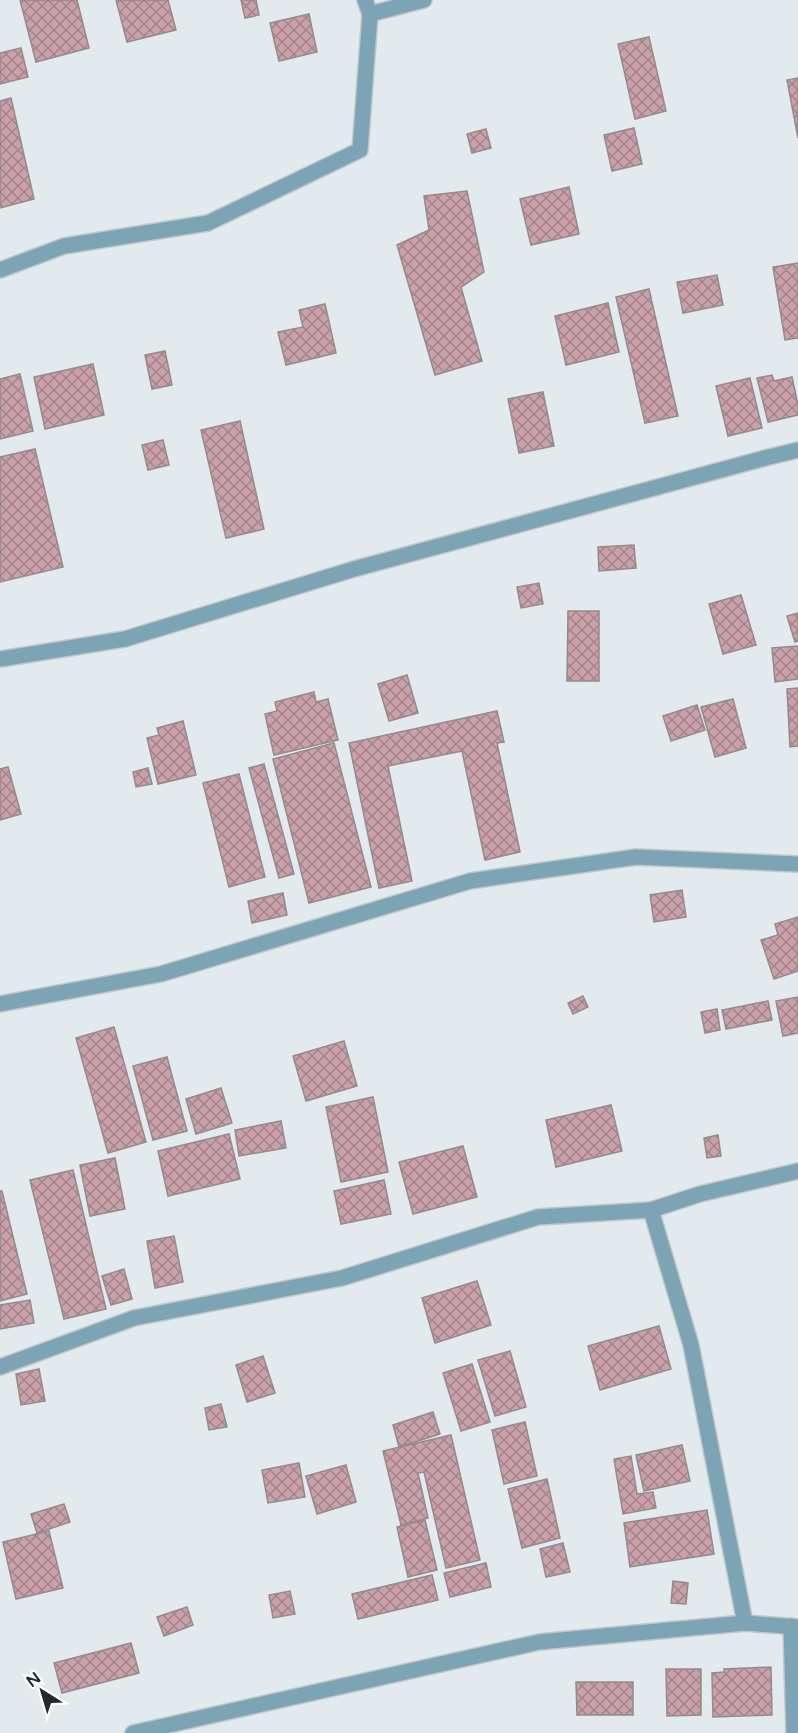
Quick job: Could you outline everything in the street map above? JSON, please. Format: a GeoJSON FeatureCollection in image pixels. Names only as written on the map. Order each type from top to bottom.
{"type":"FeatureCollection","features":[{"type":"Feature","properties":{"kind":"street"},"geometry":{"type":"LineString","coordinates":[[0,270],[64,246],[208,223],[360,150],[367,7],[424,0]]}},
{"type":"Feature","properties":{"kind":"street"},"geometry":{"type":"LineString","coordinates":[[0,659],[125,639],[354,569],[798,450]]}},
{"type":"Feature","properties":{"kind":"street"},"geometry":{"type":"LineString","coordinates":[[0,1004],[161,974],[470,881],[636,857],[798,864]]}},
{"type":"Feature","properties":{"kind":"street"},"geometry":{"type":"LineString","coordinates":[[0,1367],[134,1318],[342,1278],[538,1216],[651,1210],[700,1194],[798,1171]]}},
{"type":"Feature","properties":{"kind":"street"},"geometry":{"type":"LineString","coordinates":[[651,1210],[691,1345],[745,1623]]}},
{"type":"Feature","properties":{"kind":"street"},"geometry":{"type":"LineString","coordinates":[[133,1733],[539,1642],[745,1623],[795,1627],[794,1733]]}},
{"type":"Feature","properties":{"kind":"building"},"geometry":{"type":"Polygon","coordinates":[[[20,0],[77,0],[89,48],[36,62],[20,0]]]}},
{"type":"Feature","properties":{"kind":"building"},"geometry":{"type":"Polygon","coordinates":[[[116,0],[168,0],[176,30],[127,42],[116,0]]]}},
{"type":"Feature","properties":{"kind":"building"},"geometry":{"type":"Polygon","coordinates":[[[241,0],[256,0],[259,15],[245,18],[241,0]]]}},
{"type":"Feature","properties":{"kind":"building"},"geometry":{"type":"Polygon","coordinates":[[[309,14],[317,52],[279,61],[270,23],[309,14]]]}},
{"type":"Feature","properties":{"kind":"building"},"geometry":{"type":"Polygon","coordinates":[[[649,37],[666,111],[635,119],[618,44],[649,37]]]}},
{"type":"Feature","properties":{"kind":"building"},"geometry":{"type":"Polygon","coordinates":[[[21,48],[28,77],[0,84],[0,53],[21,48]]]}},
{"type":"Feature","properties":{"kind":"building"},"geometry":{"type":"Polygon","coordinates":[[[798,78],[798,138],[787,80],[798,78]]]}},
{"type":"Feature","properties":{"kind":"building"},"geometry":{"type":"Polygon","coordinates":[[[11,98],[34,199],[0,208],[0,101],[11,98]]]}},
{"type":"Feature","properties":{"kind":"building"},"geometry":{"type":"Polygon","coordinates":[[[634,128],[642,164],[612,171],[604,135],[634,128]]]}},
{"type":"Feature","properties":{"kind":"building"},"geometry":{"type":"Polygon","coordinates":[[[486,129],[491,148],[472,153],[467,134],[486,129]]]}},
{"type":"Feature","properties":{"kind":"building"},"geometry":{"type":"Polygon","coordinates":[[[569,187],[579,234],[531,245],[520,199],[569,187]]]}},
{"type":"Feature","properties":{"kind":"building"},"geometry":{"type":"Polygon","coordinates":[[[467,191],[484,272],[461,287],[482,361],[435,375],[397,245],[429,230],[424,196],[467,191]]]}},
{"type":"Feature","properties":{"kind":"building"},"geometry":{"type":"Polygon","coordinates":[[[798,263],[798,338],[785,340],[773,267],[798,263]]]}},
{"type":"Feature","properties":{"kind":"building"},"geometry":{"type":"Polygon","coordinates":[[[717,275],[723,305],[683,313],[677,282],[717,275]]]}},
{"type":"Feature","properties":{"kind":"building"},"geometry":{"type":"Polygon","coordinates":[[[649,289],[678,416],[645,423],[616,297],[649,289]]]}},
{"type":"Feature","properties":{"kind":"building"},"geometry":{"type":"Polygon","coordinates":[[[608,303],[619,352],[566,365],[555,316],[608,303]]]}},
{"type":"Feature","properties":{"kind":"building"},"geometry":{"type":"Polygon","coordinates":[[[325,304],[336,353],[286,365],[278,332],[303,327],[299,310],[325,304]]]}},
{"type":"Feature","properties":{"kind":"building"},"geometry":{"type":"Polygon","coordinates":[[[165,351],[172,385],[152,389],[145,355],[165,351]]]}},
{"type":"Feature","properties":{"kind":"building"},"geometry":{"type":"Polygon","coordinates":[[[93,364],[104,415],[45,429],[34,377],[93,364]]]}},
{"type":"Feature","properties":{"kind":"building"},"geometry":{"type":"Polygon","coordinates":[[[20,374],[33,431],[0,439],[0,379],[20,374]]]}},
{"type":"Feature","properties":{"kind":"building"},"geometry":{"type":"Polygon","coordinates":[[[772,375],[774,381],[792,377],[798,415],[768,422],[757,378],[772,375]]]}},
{"type":"Feature","properties":{"kind":"building"},"geometry":{"type":"Polygon","coordinates":[[[750,378],[762,428],[728,436],[716,386],[750,378]]]}},
{"type":"Feature","properties":{"kind":"building"},"geometry":{"type":"Polygon","coordinates":[[[543,392],[554,446],[519,453],[508,399],[543,392]]]}},
{"type":"Feature","properties":{"kind":"building"},"geometry":{"type":"Polygon","coordinates":[[[240,421],[264,529],[226,538],[201,430],[240,421]]]}},
{"type":"Feature","properties":{"kind":"building"},"geometry":{"type":"Polygon","coordinates":[[[163,440],[169,465],[148,470],[142,445],[163,440]]]}},
{"type":"Feature","properties":{"kind":"building"},"geometry":{"type":"Polygon","coordinates":[[[35,449],[63,567],[0,582],[0,457],[35,449]]]}},
{"type":"Feature","properties":{"kind":"building"},"geometry":{"type":"Polygon","coordinates":[[[634,545],[636,568],[599,571],[598,547],[634,545]]]}},
{"type":"Feature","properties":{"kind":"building"},"geometry":{"type":"Polygon","coordinates":[[[539,583],[543,604],[521,608],[517,587],[539,583]]]}},
{"type":"Feature","properties":{"kind":"building"},"geometry":{"type":"Polygon","coordinates":[[[741,595],[756,645],[723,654],[709,604],[741,595]]]}},
{"type":"Feature","properties":{"kind":"building"},"geometry":{"type":"Polygon","coordinates":[[[568,611],[599,611],[599,681],[567,681],[568,611]]]}},
{"type":"Feature","properties":{"kind":"building"},"geometry":{"type":"Polygon","coordinates":[[[798,613],[798,641],[795,642],[787,616],[798,613]]]}},
{"type":"Feature","properties":{"kind":"building"},"geometry":{"type":"Polygon","coordinates":[[[798,646],[798,679],[775,682],[772,648],[798,646]]]}},
{"type":"Feature","properties":{"kind":"building"},"geometry":{"type":"Polygon","coordinates":[[[407,675],[418,713],[389,721],[378,684],[407,675]]]}},
{"type":"Feature","properties":{"kind":"building"},"geometry":{"type":"Polygon","coordinates":[[[798,688],[798,746],[790,747],[787,689],[798,688]]]}},
{"type":"Feature","properties":{"kind":"building"},"geometry":{"type":"Polygon","coordinates":[[[314,692],[316,702],[328,699],[338,740],[274,755],[265,714],[277,711],[275,702],[314,692]]]}},
{"type":"Feature","properties":{"kind":"building"},"geometry":{"type":"Polygon","coordinates":[[[733,699],[746,748],[715,757],[701,707],[733,699]]]}},
{"type":"Feature","properties":{"kind":"building"},"geometry":{"type":"Polygon","coordinates":[[[697,705],[705,730],[671,741],[663,716],[697,705]]]}},
{"type":"Feature","properties":{"kind":"building"},"geometry":{"type":"Polygon","coordinates":[[[497,711],[504,742],[497,743],[520,852],[485,860],[462,751],[388,766],[412,881],[379,888],[349,743],[497,711]]]}},
{"type":"Feature","properties":{"kind":"building"},"geometry":{"type":"Polygon","coordinates":[[[183,721],[196,775],[158,784],[147,738],[159,735],[157,728],[183,721]]]}},
{"type":"Feature","properties":{"kind":"building"},"geometry":{"type":"Polygon","coordinates":[[[334,743],[371,887],[309,903],[273,759],[334,743]]]}},
{"type":"Feature","properties":{"kind":"building"},"geometry":{"type":"Polygon","coordinates":[[[264,764],[294,874],[279,878],[249,768],[264,764]]]}},
{"type":"Feature","properties":{"kind":"building"},"geometry":{"type":"Polygon","coordinates":[[[8,767],[21,814],[0,820],[0,769],[8,767]]]}},
{"type":"Feature","properties":{"kind":"building"},"geometry":{"type":"Polygon","coordinates":[[[148,768],[152,784],[136,787],[133,772],[148,768]]]}},
{"type":"Feature","properties":{"kind":"building"},"geometry":{"type":"Polygon","coordinates":[[[239,774],[265,877],[229,887],[203,783],[239,774]]]}},
{"type":"Feature","properties":{"kind":"building"},"geometry":{"type":"Polygon","coordinates":[[[682,890],[686,917],[654,922],[650,895],[682,890]]]}},
{"type":"Feature","properties":{"kind":"building"},"geometry":{"type":"Polygon","coordinates":[[[283,893],[287,915],[252,923],[248,901],[283,893]]]}},
{"type":"Feature","properties":{"kind":"building"},"geometry":{"type":"Polygon","coordinates":[[[798,917],[798,971],[774,979],[761,940],[778,935],[775,924],[798,917]]]}},
{"type":"Feature","properties":{"kind":"building"},"geometry":{"type":"Polygon","coordinates":[[[583,996],[588,1007],[573,1014],[568,1003],[583,996]]]}},
{"type":"Feature","properties":{"kind":"building"},"geometry":{"type":"Polygon","coordinates":[[[798,997],[798,1033],[783,1036],[776,1001],[798,997]]]}},
{"type":"Feature","properties":{"kind":"building"},"geometry":{"type":"Polygon","coordinates":[[[768,1001],[772,1020],[726,1029],[722,1010],[768,1001]]]}},
{"type":"Feature","properties":{"kind":"building"},"geometry":{"type":"Polygon","coordinates":[[[717,1009],[720,1030],[705,1033],[701,1012],[717,1009]]]}},
{"type":"Feature","properties":{"kind":"building"},"geometry":{"type":"Polygon","coordinates":[[[114,1027],[146,1142],[108,1153],[76,1038],[114,1027]]]}},
{"type":"Feature","properties":{"kind":"building"},"geometry":{"type":"Polygon","coordinates":[[[344,1041],[357,1086],[306,1101],[293,1056],[344,1041]]]}},
{"type":"Feature","properties":{"kind":"building"},"geometry":{"type":"Polygon","coordinates":[[[167,1057],[187,1131],[153,1140],[133,1066],[167,1057]]]}},
{"type":"Feature","properties":{"kind":"building"},"geometry":{"type":"Polygon","coordinates":[[[221,1088],[232,1123],[196,1134],[186,1099],[221,1088]]]}},
{"type":"Feature","properties":{"kind":"building"},"geometry":{"type":"Polygon","coordinates":[[[373,1097],[388,1172],[341,1182],[326,1107],[373,1097]]]}},
{"type":"Feature","properties":{"kind":"building"},"geometry":{"type":"Polygon","coordinates":[[[611,1105],[622,1151],[556,1167],[546,1120],[611,1105]]]}},
{"type":"Feature","properties":{"kind":"building"},"geometry":{"type":"Polygon","coordinates":[[[281,1121],[286,1148],[239,1156],[235,1130],[281,1121]]]}},
{"type":"Feature","properties":{"kind":"building"},"geometry":{"type":"Polygon","coordinates":[[[229,1134],[240,1179],[168,1196],[158,1151],[229,1134]]]}},
{"type":"Feature","properties":{"kind":"building"},"geometry":{"type":"Polygon","coordinates":[[[718,1135],[721,1156],[707,1158],[704,1138],[718,1135]]]}},
{"type":"Feature","properties":{"kind":"building"},"geometry":{"type":"Polygon","coordinates":[[[463,1146],[477,1197],[413,1214],[399,1162],[463,1146]]]}},
{"type":"Feature","properties":{"kind":"building"},"geometry":{"type":"Polygon","coordinates":[[[115,1158],[125,1209],[90,1216],[80,1165],[115,1158]]]}},
{"type":"Feature","properties":{"kind":"building"},"geometry":{"type":"Polygon","coordinates":[[[73,1170],[106,1309],[64,1319],[30,1180],[73,1170]]]}},
{"type":"Feature","properties":{"kind":"building"},"geometry":{"type":"Polygon","coordinates":[[[384,1180],[391,1214],[341,1224],[334,1191],[384,1180]]]}},
{"type":"Feature","properties":{"kind":"building"},"geometry":{"type":"Polygon","coordinates":[[[0,1191],[2,1191],[27,1294],[0,1301],[0,1191]]]}},
{"type":"Feature","properties":{"kind":"building"},"geometry":{"type":"Polygon","coordinates":[[[174,1236],[183,1282],[155,1288],[147,1241],[174,1236]]]}},
{"type":"Feature","properties":{"kind":"building"},"geometry":{"type":"Polygon","coordinates":[[[124,1269],[132,1299],[111,1305],[102,1276],[124,1269]]]}},
{"type":"Feature","properties":{"kind":"building"},"geometry":{"type":"Polygon","coordinates":[[[477,1281],[491,1325],[435,1343],[422,1298],[477,1281]]]}},
{"type":"Feature","properties":{"kind":"building"},"geometry":{"type":"Polygon","coordinates":[[[30,1300],[34,1323],[0,1329],[0,1305],[30,1300]]]}},
{"type":"Feature","properties":{"kind":"building"},"geometry":{"type":"Polygon","coordinates":[[[659,1326],[671,1369],[600,1390],[588,1346],[659,1326]]]}},
{"type":"Feature","properties":{"kind":"building"},"geometry":{"type":"Polygon","coordinates":[[[510,1351],[526,1407],[495,1416],[478,1360],[510,1351]]]}},
{"type":"Feature","properties":{"kind":"building"},"geometry":{"type":"Polygon","coordinates":[[[263,1356],[275,1393],[247,1402],[236,1365],[263,1356]]]}},
{"type":"Feature","properties":{"kind":"building"},"geometry":{"type":"Polygon","coordinates":[[[472,1364],[490,1422],[461,1431],[443,1373],[472,1364]]]}},
{"type":"Feature","properties":{"kind":"building"},"geometry":{"type":"Polygon","coordinates":[[[39,1369],[45,1401],[21,1405],[16,1374],[39,1369]]]}},
{"type":"Feature","properties":{"kind":"building"},"geometry":{"type":"Polygon","coordinates":[[[221,1404],[227,1427],[209,1430],[205,1408],[221,1404]]]}},
{"type":"Feature","properties":{"kind":"building"},"geometry":{"type":"Polygon","coordinates":[[[433,1412],[440,1434],[399,1447],[393,1425],[433,1412]]]}},
{"type":"Feature","properties":{"kind":"building"},"geometry":{"type":"Polygon","coordinates":[[[525,1422],[537,1476],[504,1484],[492,1430],[525,1422]]]}},
{"type":"Feature","properties":{"kind":"building"},"geometry":{"type":"Polygon","coordinates":[[[451,1435],[480,1560],[446,1568],[424,1472],[418,1473],[428,1518],[401,1525],[383,1451],[451,1435]]]}},
{"type":"Feature","properties":{"kind":"building"},"geometry":{"type":"Polygon","coordinates":[[[682,1445],[690,1481],[644,1491],[636,1455],[682,1445]]]}},
{"type":"Feature","properties":{"kind":"building"},"geometry":{"type":"Polygon","coordinates":[[[631,1456],[637,1494],[653,1492],[656,1508],[623,1514],[614,1459],[631,1456]]]}},
{"type":"Feature","properties":{"kind":"building"},"geometry":{"type":"Polygon","coordinates":[[[299,1463],[305,1497],[268,1503],[262,1470],[299,1463]]]}},
{"type":"Feature","properties":{"kind":"building"},"geometry":{"type":"Polygon","coordinates":[[[346,1465],[356,1502],[317,1514],[306,1476],[346,1465]]]}},
{"type":"Feature","properties":{"kind":"building"},"geometry":{"type":"Polygon","coordinates":[[[547,1479],[560,1538],[522,1548],[508,1489],[547,1479]]]}},
{"type":"Feature","properties":{"kind":"building"},"geometry":{"type":"Polygon","coordinates":[[[64,1504],[70,1522],[37,1533],[31,1514],[64,1504]]]}},
{"type":"Feature","properties":{"kind":"building"},"geometry":{"type":"Polygon","coordinates":[[[707,1510],[714,1554],[630,1567],[624,1523],[707,1510]]]}},
{"type":"Feature","properties":{"kind":"building"},"geometry":{"type":"Polygon","coordinates":[[[425,1520],[437,1570],[408,1577],[397,1527],[425,1520]]]}},
{"type":"Feature","properties":{"kind":"building"},"geometry":{"type":"Polygon","coordinates":[[[49,1531],[63,1588],[16,1599],[3,1542],[49,1531]]]}},
{"type":"Feature","properties":{"kind":"building"},"geometry":{"type":"Polygon","coordinates":[[[563,1543],[570,1572],[546,1577],[540,1549],[563,1543]]]}},
{"type":"Feature","properties":{"kind":"building"},"geometry":{"type":"Polygon","coordinates":[[[486,1563],[491,1587],[450,1597],[444,1573],[486,1563]]]}},
{"type":"Feature","properties":{"kind":"building"},"geometry":{"type":"Polygon","coordinates":[[[432,1575],[438,1600],[358,1619],[352,1594],[432,1575]]]}},
{"type":"Feature","properties":{"kind":"building"},"geometry":{"type":"Polygon","coordinates":[[[673,1581],[688,1583],[686,1604],[671,1603],[673,1581]]]}},
{"type":"Feature","properties":{"kind":"building"},"geometry":{"type":"Polygon","coordinates":[[[290,1591],[295,1614],[273,1618],[269,1595],[290,1591]]]}},
{"type":"Feature","properties":{"kind":"building"},"geometry":{"type":"Polygon","coordinates":[[[187,1607],[193,1625],[164,1636],[157,1617],[187,1607]]]}},
{"type":"Feature","properties":{"kind":"building"},"geometry":{"type":"Polygon","coordinates":[[[131,1643],[139,1673],[62,1693],[54,1663],[131,1643]]]}},
{"type":"Feature","properties":{"kind":"building"},"geometry":{"type":"Polygon","coordinates":[[[771,1667],[772,1715],[713,1717],[712,1673],[724,1672],[724,1669],[771,1667]]]}},
{"type":"Feature","properties":{"kind":"building"},"geometry":{"type":"Polygon","coordinates":[[[666,1669],[701,1669],[701,1715],[667,1716],[666,1669]]]}},
{"type":"Feature","properties":{"kind":"building"},"geometry":{"type":"Polygon","coordinates":[[[576,1682],[633,1682],[633,1715],[577,1715],[576,1682]]]}}]}
